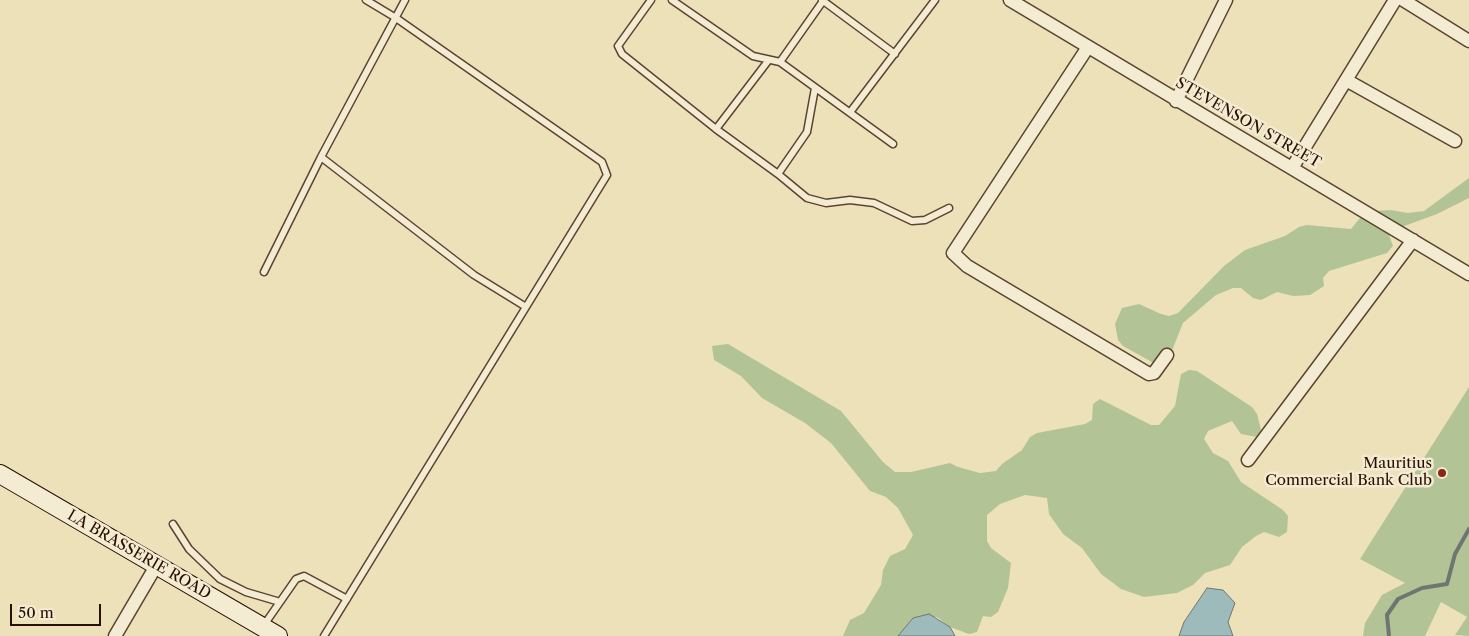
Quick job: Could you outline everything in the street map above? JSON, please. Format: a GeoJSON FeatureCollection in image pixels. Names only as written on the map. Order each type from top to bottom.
{"type":"FeatureCollection","features":[{"type":"Feature","properties":{"kind":"main road","name":"LA BRASSERIE ROAD"},"geometry":{"type":"LineString","coordinates":[[0,474],[270,632]]}},
{"type":"Feature","properties":{"kind":"street","name":"STEVENSON STREET"},"geometry":{"type":"LineString","coordinates":[[1010,0],[1176,101],[1469,274]]}},
{"type":"Feature","properties":{"kind":"street"},"geometry":{"type":"LineString","coordinates":[[1176,101],[1226,0]]}},
{"type":"Feature","properties":{"kind":"street"},"geometry":{"type":"LineString","coordinates":[[1292,168],[1395,0]]}},
{"type":"Feature","properties":{"kind":"street"},"geometry":{"type":"LineString","coordinates":[[1403,0],[1469,41]]}},
{"type":"Feature","properties":{"kind":"street"},"geometry":{"type":"LineString","coordinates":[[1088,47],[953,253],[967,266],[1148,374],[1154,373],[1167,355]]}},
{"type":"Feature","properties":{"kind":"street"},"geometry":{"type":"LineString","coordinates":[[1346,80],[1455,141]]}},
{"type":"Feature","properties":{"kind":"street"},"geometry":{"type":"LineString","coordinates":[[1248,460],[1413,240]]}},
{"type":"Feature","properties":{"kind":"street"},"geometry":{"type":"LineString","coordinates":[[118,635],[156,566]]}},
{"type":"Feature","properties":{"kind":"lane"},"geometry":{"type":"LineString","coordinates":[[324,636],[607,175],[602,162],[396,18],[366,0]]}},
{"type":"Feature","properties":{"kind":"lane"},"geometry":{"type":"LineString","coordinates":[[264,272],[321,157],[405,0]]}},
{"type":"Feature","properties":{"kind":"lane"},"geometry":{"type":"LineString","coordinates":[[651,0],[618,46],[622,54],[807,198],[826,203],[850,200],[874,203],[912,221],[926,220],[949,208]]}},
{"type":"Feature","properties":{"kind":"lane"},"geometry":{"type":"LineString","coordinates":[[672,0],[753,56],[768,61],[780,62],[815,88],[851,111],[893,144]]}},
{"type":"Feature","properties":{"kind":"lane"},"geometry":{"type":"LineString","coordinates":[[780,62],[822,0],[895,54]]}},
{"type":"Feature","properties":{"kind":"lane"},"geometry":{"type":"LineString","coordinates":[[851,111],[935,0]]}},
{"type":"Feature","properties":{"kind":"lane"},"geometry":{"type":"LineString","coordinates":[[716,129],[768,61]]}},
{"type":"Feature","properties":{"kind":"lane"},"geometry":{"type":"LineString","coordinates":[[778,174],[806,132],[815,88]]}},
{"type":"Feature","properties":{"kind":"lane"},"geometry":{"type":"LineString","coordinates":[[321,157],[474,275],[526,308]]}},
{"type":"Feature","properties":{"kind":"lane"},"geometry":{"type":"LineString","coordinates":[[173,524],[188,549],[220,579],[246,592],[280,602]]}},
{"type":"Feature","properties":{"kind":"lane"},"geometry":{"type":"LineString","coordinates":[[270,632],[280,602],[296,579],[304,576],[347,599]]}},
{"type":"Feature","properties":{"kind":"green space"},"geometry":{"type":"Polygon","coordinates":[[[1469,178],[1469,198],[1437,214],[1388,232],[1393,246],[1387,253],[1329,271],[1323,278],[1324,286],[1310,295],[1293,296],[1277,292],[1261,300],[1253,298],[1241,288],[1233,288],[1216,295],[1183,323],[1167,363],[1159,366],[1123,346],[1118,340],[1115,324],[1122,308],[1139,304],[1169,316],[1178,313],[1224,266],[1245,250],[1285,236],[1299,227],[1307,225],[1351,229],[1360,218],[1375,211],[1391,210],[1408,213],[1424,211],[1469,178]]]}},
{"type":"Feature","properties":{"kind":"green space"},"geometry":{"type":"Polygon","coordinates":[[[728,344],[841,411],[883,462],[895,472],[911,472],[950,463],[980,473],[996,471],[1002,464],[1022,450],[1030,437],[1037,433],[1085,424],[1092,420],[1093,404],[1100,399],[1151,425],[1159,425],[1175,406],[1181,374],[1189,370],[1197,371],[1252,407],[1257,414],[1261,430],[1257,437],[1241,434],[1232,421],[1208,431],[1204,439],[1213,453],[1228,461],[1241,482],[1283,510],[1288,516],[1287,532],[1279,537],[1264,532],[1256,536],[1242,547],[1230,565],[1205,573],[1193,585],[1177,593],[1144,597],[1121,589],[1101,574],[1082,548],[1063,534],[1049,514],[1047,498],[1025,495],[1000,504],[987,515],[987,541],[991,548],[1011,563],[1008,588],[998,612],[991,617],[983,616],[977,632],[969,634],[950,627],[937,617],[913,618],[898,636],[843,636],[850,620],[864,613],[881,585],[883,570],[890,556],[905,549],[913,535],[898,508],[886,497],[870,491],[831,443],[805,423],[762,398],[741,376],[714,360],[712,346],[728,344]]]}},
{"type":"Feature","properties":{"kind":"green space","name":"Mauritius Commercial Bank Club"},"geometry":{"type":"Polygon","coordinates":[[[1469,387],[1469,636],[1455,635],[1467,617],[1441,602],[1425,636],[1363,636],[1365,623],[1382,595],[1405,583],[1360,559],[1469,387]]]}},
{"type":"Feature","properties":{"kind":"water"},"geometry":{"type":"Polygon","coordinates":[[[1207,588],[1223,590],[1235,603],[1228,622],[1233,636],[1179,636],[1184,622],[1207,588]]]}},
{"type":"Feature","properties":{"kind":"water"},"geometry":{"type":"Polygon","coordinates":[[[929,614],[950,627],[955,636],[898,636],[913,618],[929,614]]]}},
{"type":"Feature","properties":{"kind":"waterway"},"geometry":{"type":"LineString","coordinates":[[1389,636],[1387,615],[1398,599],[1422,588],[1447,584],[1455,554],[1469,529]]}},
{"type":"Feature","properties":{"kind":"place","name":"Mauritius Commercial Bank Club"},"geometry":{"type":"Point","coordinates":[1442,473]}}]}
